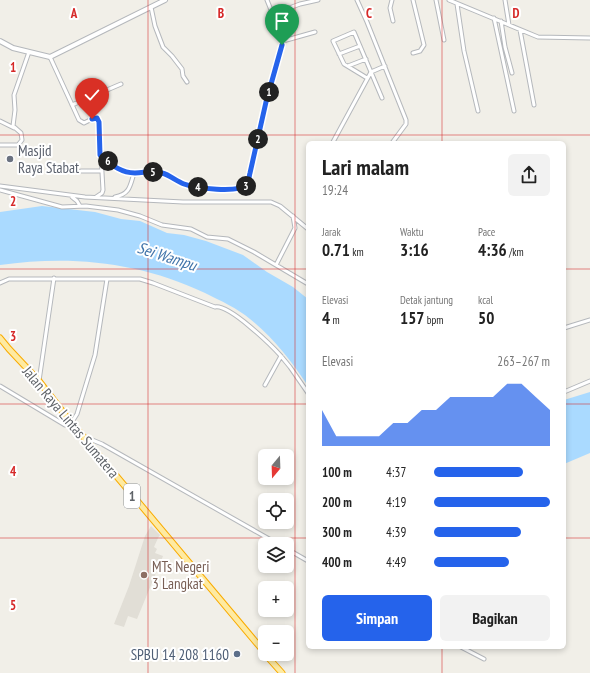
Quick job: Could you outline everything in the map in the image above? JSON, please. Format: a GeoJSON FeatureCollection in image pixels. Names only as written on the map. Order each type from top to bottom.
{"type":"FeatureCollection","features":[{"type":"Feature","properties":{"kind":"highway","name":"Jalan Raya Lintas Sumatera"},"geometry":{"type":"LineString","coordinates":[[0,338],[39,381],[73,424],[258,646]]}},
{"type":"Feature","properties":{"kind":"highway","name":"Jalan Raya Lintas Sumatera"},"geometry":{"type":"LineString","coordinates":[[271,661],[282,673]]}},
{"type":"Feature","properties":{"kind":"street"},"geometry":{"type":"LineString","coordinates":[[0,41],[12,48],[50,57],[165,0]]}},
{"type":"Feature","properties":{"kind":"street"},"geometry":{"type":"LineString","coordinates":[[100,155],[116,169],[134,173],[150,171],[164,173],[184,184],[218,190],[237,189],[245,186],[248,183],[266,102],[283,41],[266,0]]}},
{"type":"Feature","properties":{"kind":"street"},"geometry":{"type":"LineString","coordinates":[[273,14],[300,4],[318,0]]}},
{"type":"Feature","properties":{"kind":"street"},"geometry":{"type":"LineString","coordinates":[[357,0],[406,120],[406,124],[393,141]]}},
{"type":"Feature","properties":{"kind":"street"},"geometry":{"type":"LineString","coordinates":[[392,0],[390,8],[393,21]]}},
{"type":"Feature","properties":{"kind":"street"},"geometry":{"type":"LineString","coordinates":[[413,0],[424,45],[420,51],[413,53]]}},
{"type":"Feature","properties":{"kind":"street"},"geometry":{"type":"LineString","coordinates":[[436,0],[444,40]]}},
{"type":"Feature","properties":{"kind":"street"},"geometry":{"type":"LineString","coordinates":[[448,0],[538,37],[590,38]]}},
{"type":"Feature","properties":{"kind":"street"},"geometry":{"type":"LineString","coordinates":[[505,0],[509,25]]}},
{"type":"Feature","properties":{"kind":"street"},"geometry":{"type":"LineString","coordinates":[[457,4],[464,51],[478,111]]}},
{"type":"Feature","properties":{"kind":"street"},"geometry":{"type":"LineString","coordinates":[[151,7],[155,26],[163,47],[182,69],[183,76],[187,82]]}},
{"type":"Feature","properties":{"kind":"street"},"geometry":{"type":"LineString","coordinates":[[494,18],[514,111]]}},
{"type":"Feature","properties":{"kind":"street"},"geometry":{"type":"LineString","coordinates":[[501,21],[505,47],[512,73]]}},
{"type":"Feature","properties":{"kind":"street"},"geometry":{"type":"LineString","coordinates":[[520,30],[534,105]]}},
{"type":"Feature","properties":{"kind":"street"},"geometry":{"type":"LineString","coordinates":[[283,41],[315,32]]}},
{"type":"Feature","properties":{"kind":"street"},"geometry":{"type":"LineString","coordinates":[[367,78],[344,64],[333,41],[354,32],[382,98]]}},
{"type":"Feature","properties":{"kind":"street"},"geometry":{"type":"LineString","coordinates":[[339,54],[360,46]]}},
{"type":"Feature","properties":{"kind":"street"},"geometry":{"type":"LineString","coordinates":[[14,128],[14,95],[29,52]]}},
{"type":"Feature","properties":{"kind":"street"},"geometry":{"type":"LineString","coordinates":[[50,57],[79,120],[82,123],[85,123],[96,118],[98,119],[103,190],[102,193],[94,198]]}},
{"type":"Feature","properties":{"kind":"street"},"geometry":{"type":"LineString","coordinates":[[348,66],[366,59]]}},
{"type":"Feature","properties":{"kind":"street"},"geometry":{"type":"LineString","coordinates":[[334,141],[371,72],[385,66]]}},
{"type":"Feature","properties":{"kind":"street"},"geometry":{"type":"LineString","coordinates":[[72,105],[121,84]]}},
{"type":"Feature","properties":{"kind":"street"},"geometry":{"type":"LineString","coordinates":[[0,121],[21,133],[22,140],[18,145],[0,145]]}},
{"type":"Feature","properties":{"kind":"street"},"geometry":{"type":"LineString","coordinates":[[81,171],[101,171]]}},
{"type":"Feature","properties":{"kind":"street"},"geometry":{"type":"LineString","coordinates":[[109,198],[123,196],[127,193],[134,173]]}},
{"type":"Feature","properties":{"kind":"street"},"geometry":{"type":"LineString","coordinates":[[0,186],[68,196],[94,198],[160,201],[271,202],[280,206],[306,227]]}},
{"type":"Feature","properties":{"kind":"street"},"geometry":{"type":"LineString","coordinates":[[0,190],[57,206],[80,206],[118,210],[140,216],[162,225],[191,229],[207,236],[228,239],[254,252],[306,283]]}},
{"type":"Feature","properties":{"kind":"street"},"geometry":{"type":"LineString","coordinates":[[68,196],[77,201],[80,206]]}},
{"type":"Feature","properties":{"kind":"street"},"geometry":{"type":"LineString","coordinates":[[276,266],[295,228],[293,216]]}},
{"type":"Feature","properties":{"kind":"street"},"geometry":{"type":"LineString","coordinates":[[0,283],[9,278],[54,278],[79,280],[107,278],[140,279],[154,283],[212,306],[218,306],[237,316],[281,356],[306,390]]}},
{"type":"Feature","properties":{"kind":"street"},"geometry":{"type":"LineString","coordinates":[[39,381],[54,278]]}},
{"type":"Feature","properties":{"kind":"street"},"geometry":{"type":"LineString","coordinates":[[0,386],[65,425],[73,424],[95,355],[107,278]]}},
{"type":"Feature","properties":{"kind":"street"},"geometry":{"type":"LineString","coordinates":[[566,327],[590,320]]}},
{"type":"Feature","properties":{"kind":"street"},"geometry":{"type":"LineString","coordinates":[[265,385],[281,356]]}},
{"type":"Feature","properties":{"kind":"street"},"geometry":{"type":"LineString","coordinates":[[566,391],[590,381]]}},
{"type":"Feature","properties":{"kind":"street"},"geometry":{"type":"LineString","coordinates":[[84,436],[102,444],[266,537]]}},
{"type":"Feature","properties":{"kind":"street"},"geometry":{"type":"LineString","coordinates":[[294,553],[306,560]]}},
{"type":"Feature","properties":{"kind":"street"},"geometry":{"type":"LineString","coordinates":[[465,649],[484,659]]}},
{"type":"Feature","properties":{"kind":"shaded area","name":"MTs Negeri 3 Langkat"},"geometry":{"type":"Polygon","coordinates":[[[151,526],[160,535],[154,547],[157,549],[155,553],[163,556],[137,619],[128,616],[124,627],[114,624],[129,586],[145,536],[151,526]]]}},
{"type":"Feature","properties":{"kind":"water","name":"Sei Wampu"},"geometry":{"type":"Polygon","coordinates":[[[42,206],[95,212],[121,219],[140,221],[167,233],[184,235],[206,241],[243,255],[267,272],[293,287],[306,297],[306,383],[282,350],[250,319],[240,311],[223,302],[180,282],[130,268],[79,261],[27,262],[0,265],[0,212],[42,206]]]}},
{"type":"Feature","properties":{"kind":"water"},"geometry":{"type":"Polygon","coordinates":[[[590,392],[590,453],[566,463],[566,399],[590,392]]]}},
{"type":"Feature","properties":{"kind":"place","name":"Masjid Raya Stabat"},"geometry":{"type":"Point","coordinates":[10,159]}},
{"type":"Feature","properties":{"kind":"place","name":"MTs Negeri 3 Langkat"},"geometry":{"type":"Point","coordinates":[144,575]}},
{"type":"Feature","properties":{"kind":"place","name":"SPBU 14 208 1160"},"geometry":{"type":"Point","coordinates":[237,654]}},
{"type":"Feature","properties":{"kind":"route"},"geometry":{"type":"LineString","coordinates":[[92,119],[97,118],[99,122],[100,155],[118,170],[134,173],[150,171],[164,173],[184,184],[218,190],[237,189],[245,186],[248,183],[266,102],[282,45]]}}]}
